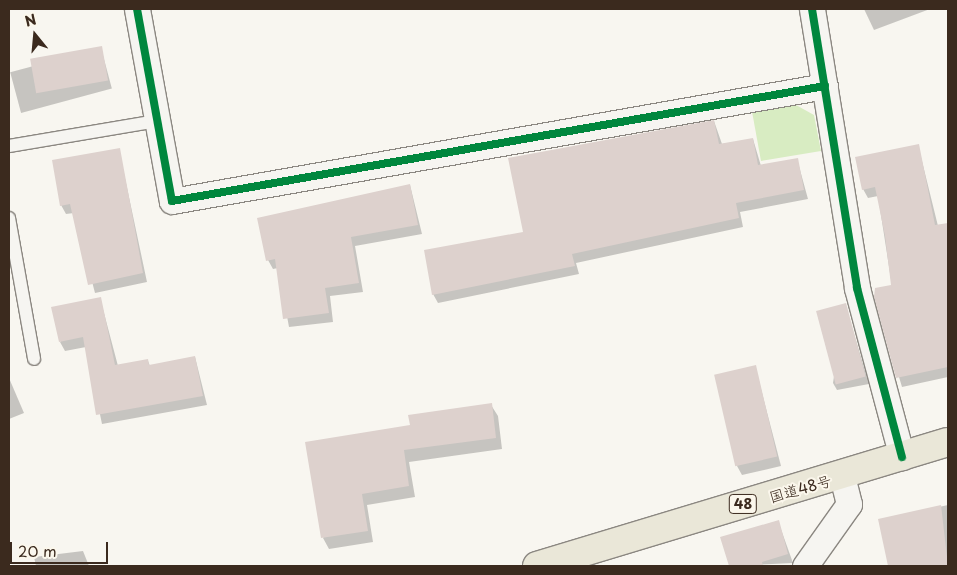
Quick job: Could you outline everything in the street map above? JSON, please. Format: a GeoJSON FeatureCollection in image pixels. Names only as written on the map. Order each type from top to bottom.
{"type":"FeatureCollection","features":[{"type":"Feature","properties":{"kind":"highway","name":"国道48号"},"geometry":{"type":"LineString","coordinates":[[537,566],[842,476],[948,442]]}},
{"type":"Feature","properties":{"kind":"street"},"geometry":{"type":"LineString","coordinates":[[137,9],[172,201],[824,86]]}},
{"type":"Feature","properties":{"kind":"street"},"geometry":{"type":"LineString","coordinates":[[812,9],[857,288],[902,456]]}},
{"type":"Feature","properties":{"kind":"street"},"geometry":{"type":"LineString","coordinates":[[805,566],[849,504],[842,476]]}},
{"type":"Feature","properties":{"kind":"lane"},"geometry":{"type":"LineString","coordinates":[[9,146],[157,120]]}},
{"type":"Feature","properties":{"kind":"lane"},"geometry":{"type":"LineString","coordinates":[[9,218],[34,359]]}},
{"type":"Feature","properties":{"kind":"green space"},"geometry":{"type":"Polygon","coordinates":[[[787,100],[814,115],[821,151],[761,161],[751,106],[787,100]]]}},
{"type":"Feature","properties":{"kind":"building"},"geometry":{"type":"Polygon","coordinates":[[[102,46],[108,80],[36,93],[30,59],[102,46]]]}},
{"type":"Feature","properties":{"kind":"building"},"geometry":{"type":"Polygon","coordinates":[[[714,120],[719,144],[753,138],[758,165],[798,158],[804,190],[736,203],[739,218],[572,254],[575,266],[432,295],[424,250],[523,232],[508,158],[714,120]]]}},
{"type":"Feature","properties":{"kind":"building"},"geometry":{"type":"Polygon","coordinates":[[[919,144],[935,225],[948,223],[948,367],[896,378],[874,297],[875,288],[891,285],[885,236],[875,187],[862,190],[855,157],[919,144]]]}},
{"type":"Feature","properties":{"kind":"building"},"geometry":{"type":"Polygon","coordinates":[[[120,148],[143,273],[88,285],[70,204],[60,206],[52,160],[120,148]]]}},
{"type":"Feature","properties":{"kind":"building"},"geometry":{"type":"Polygon","coordinates":[[[410,184],[418,225],[351,237],[359,283],[325,288],[329,313],[283,319],[275,259],[266,261],[257,218],[410,184]]]}},
{"type":"Feature","properties":{"kind":"building"},"geometry":{"type":"Polygon","coordinates":[[[101,297],[115,365],[148,359],[149,365],[195,356],[203,396],[96,415],[83,337],[59,342],[51,307],[101,297]]]}},
{"type":"Feature","properties":{"kind":"building"},"geometry":{"type":"Polygon","coordinates":[[[846,303],[866,376],[836,384],[816,311],[846,303]]]}},
{"type":"Feature","properties":{"kind":"building"},"geometry":{"type":"Polygon","coordinates":[[[756,365],[777,457],[735,466],[714,375],[756,365]]]}},
{"type":"Feature","properties":{"kind":"building"},"geometry":{"type":"Polygon","coordinates":[[[492,403],[496,438],[404,450],[409,486],[362,494],[368,531],[321,538],[305,442],[410,425],[408,415],[492,403]]]}},
{"type":"Feature","properties":{"kind":"building"},"geometry":{"type":"Polygon","coordinates":[[[941,505],[948,566],[888,566],[878,519],[941,505]]]}},
{"type":"Feature","properties":{"kind":"building"},"geometry":{"type":"Polygon","coordinates":[[[779,520],[788,554],[762,562],[763,566],[729,566],[720,537],[779,520]]]}},
{"type":"Feature","properties":{"kind":"cycle path"},"geometry":{"type":"LineString","coordinates":[[137,9],[172,201],[825,86]]}},
{"type":"Feature","properties":{"kind":"cycle path"},"geometry":{"type":"LineString","coordinates":[[812,9],[857,288],[902,457]]}}]}
